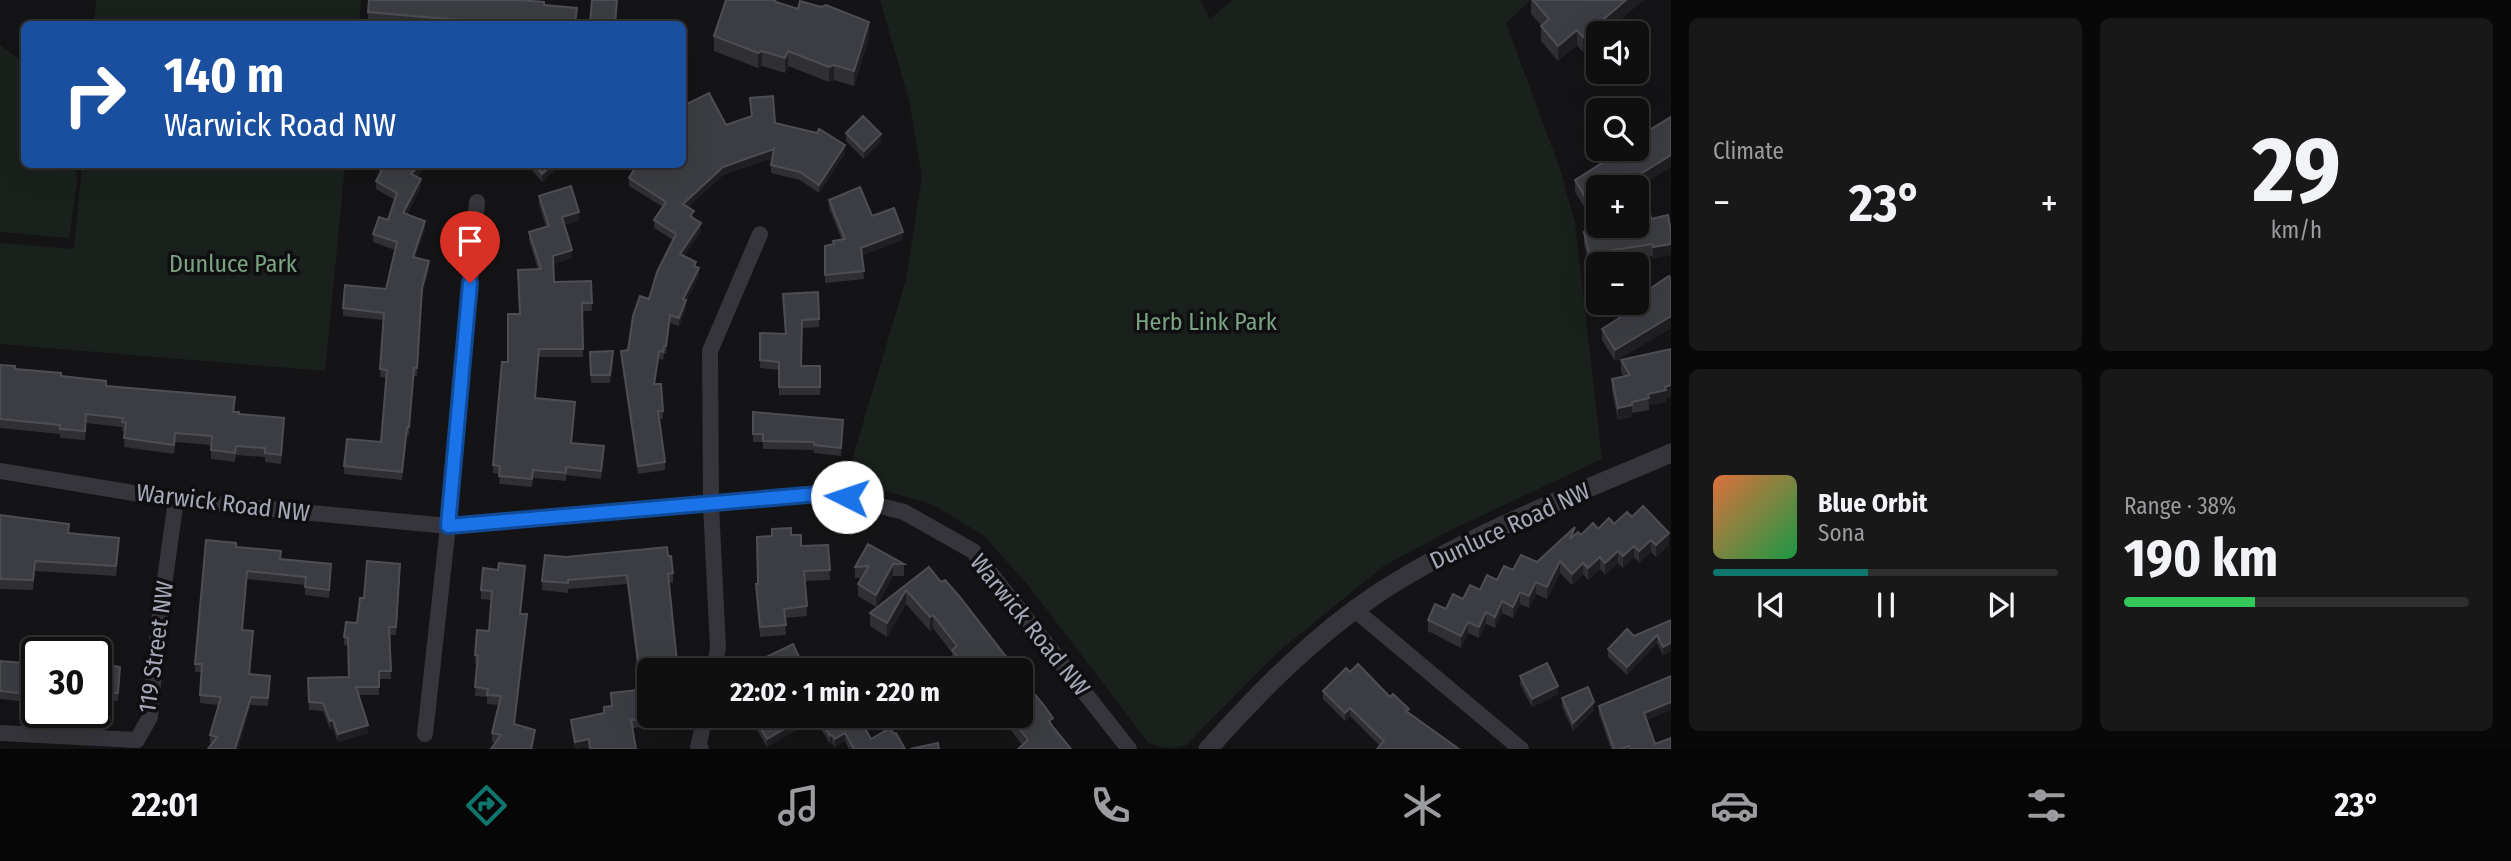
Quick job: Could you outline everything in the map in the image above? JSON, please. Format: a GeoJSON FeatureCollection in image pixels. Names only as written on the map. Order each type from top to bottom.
{"type":"FeatureCollection","features":[{"type":"Feature","properties":{"kind":"street"},"geometry":{"type":"LineString","coordinates":[[425,734],[448,526],[477,202]]}},
{"type":"Feature","properties":{"kind":"street"},"geometry":{"type":"LineString","coordinates":[[716,658],[718,648],[711,505],[710,351],[761,234]]}},
{"type":"Feature","properties":{"kind":"street","name":"Dunluce Road NW"},"geometry":{"type":"LineString","coordinates":[[1208,749],[1265,688],[1319,639],[1398,581],[1468,542],[1671,453]]}},
{"type":"Feature","properties":{"kind":"street","name":"Warwick Road NW"},"geometry":{"type":"LineString","coordinates":[[0,471],[176,500],[448,526],[830,493],[904,512],[973,551],[1129,749]]}},
{"type":"Feature","properties":{"kind":"street","name":"119 Street NW"},"geometry":{"type":"LineString","coordinates":[[0,733],[137,740],[150,716],[158,629],[176,500]]}},
{"type":"Feature","properties":{"kind":"street"},"geometry":{"type":"LineString","coordinates":[[1355,610],[1521,749]]}},
{"type":"Feature","properties":{"kind":"street"},"geometry":{"type":"LineString","coordinates":[[701,749],[698,748],[702,728]]}},
{"type":"Feature","properties":{"kind":"green space"},"geometry":{"type":"Polygon","coordinates":[[[96,0],[361,0],[359,21],[94,21],[96,0]]]}},
{"type":"Feature","properties":{"kind":"green space","name":"Herb Link Park"},"geometry":{"type":"Polygon","coordinates":[[[880,0],[1200,0],[1210,19],[1232,0],[1531,0],[1506,23],[1560,169],[1575,223],[1602,459],[1453,529],[1385,565],[1278,652],[1186,745],[1167,748],[1148,742],[1028,585],[983,535],[932,504],[846,480],[906,279],[922,178],[909,100],[880,0]]]}},
{"type":"Feature","properties":{"kind":"green space"},"geometry":{"type":"Polygon","coordinates":[[[0,45],[21,61],[21,168],[76,168],[77,182],[69,238],[0,232],[0,45]]]}},
{"type":"Feature","properties":{"kind":"green space","name":"Dunluce Park"},"geometry":{"type":"Polygon","coordinates":[[[82,168],[345,168],[325,371],[0,344],[0,243],[74,249],[82,168]]]}},
{"type":"Feature","properties":{"kind":"building"},"geometry":{"type":"Polygon","coordinates":[[[369,0],[519,0],[577,8],[575,21],[471,21],[368,12],[369,0]]]}},
{"type":"Feature","properties":{"kind":"building"},"geometry":{"type":"Polygon","coordinates":[[[592,0],[617,0],[615,21],[590,21],[592,0]]]}},
{"type":"Feature","properties":{"kind":"building"},"geometry":{"type":"Polygon","coordinates":[[[726,0],[775,0],[798,9],[800,1],[821,7],[826,5],[869,22],[854,71],[834,65],[829,67],[788,51],[785,58],[762,51],[758,53],[714,36],[726,0]]]}},
{"type":"Feature","properties":{"kind":"building"},"geometry":{"type":"Polygon","coordinates":[[[1533,0],[1626,0],[1602,21],[1586,21],[1586,34],[1583,37],[1577,30],[1558,46],[1541,26],[1549,19],[1533,0]]]}},
{"type":"Feature","properties":{"kind":"building"},"geometry":{"type":"Polygon","coordinates":[[[709,93],[726,125],[752,116],[750,98],[773,96],[775,123],[817,133],[819,129],[845,145],[819,185],[800,172],[771,165],[774,149],[723,167],[683,204],[694,211],[690,216],[701,223],[680,254],[696,262],[694,266],[699,268],[683,299],[686,300],[679,318],[670,315],[666,346],[663,352],[659,351],[654,384],[661,384],[663,411],[658,411],[665,462],[638,466],[621,351],[628,350],[633,316],[640,296],[649,299],[657,272],[676,234],[654,220],[666,202],[629,178],[635,168],[686,168],[686,104],[709,93]]]}},
{"type":"Feature","properties":{"kind":"building"},"geometry":{"type":"Polygon","coordinates":[[[863,116],[881,134],[864,151],[846,133],[863,116]]]}},
{"type":"Feature","properties":{"kind":"building"},"geometry":{"type":"Polygon","coordinates":[[[1671,117],[1671,155],[1639,175],[1586,175],[1586,198],[1575,180],[1605,161],[1649,161],[1649,130],[1671,117]]]}},
{"type":"Feature","properties":{"kind":"building"},"geometry":{"type":"Polygon","coordinates":[[[383,168],[416,168],[411,174],[421,179],[403,213],[425,221],[413,257],[429,261],[422,288],[417,368],[414,368],[402,472],[344,466],[347,439],[381,442],[387,370],[380,369],[384,313],[343,308],[345,285],[386,289],[397,242],[373,234],[379,217],[388,220],[397,193],[376,181],[383,168]]]}},
{"type":"Feature","properties":{"kind":"building"},"geometry":{"type":"Polygon","coordinates":[[[537,168],[549,168],[542,174],[537,168]]]}},
{"type":"Feature","properties":{"kind":"building"},"geometry":{"type":"Polygon","coordinates":[[[571,186],[579,212],[562,217],[572,250],[553,256],[554,282],[591,281],[592,303],[582,303],[583,349],[539,349],[535,398],[575,402],[571,443],[604,446],[601,471],[566,467],[566,473],[533,470],[532,479],[499,476],[500,466],[493,465],[502,362],[508,362],[508,314],[520,314],[518,270],[541,269],[529,232],[549,226],[539,196],[571,186]]]}},
{"type":"Feature","properties":{"kind":"building"},"geometry":{"type":"Polygon","coordinates":[[[860,187],[872,216],[894,208],[903,232],[861,248],[864,271],[825,275],[825,246],[845,239],[829,200],[860,187]]]}},
{"type":"Feature","properties":{"kind":"building"},"geometry":{"type":"Polygon","coordinates":[[[1649,212],[1651,219],[1668,215],[1671,244],[1589,252],[1584,232],[1586,238],[1649,238],[1649,212]]]}},
{"type":"Feature","properties":{"kind":"building"},"geometry":{"type":"Polygon","coordinates":[[[1669,276],[1671,316],[1615,350],[1602,329],[1624,315],[1649,315],[1649,289],[1669,276]]]}},
{"type":"Feature","properties":{"kind":"building"},"geometry":{"type":"Polygon","coordinates":[[[818,292],[819,319],[802,320],[801,366],[820,366],[820,387],[779,387],[779,362],[760,360],[760,333],[786,334],[783,294],[818,292]]]}},
{"type":"Feature","properties":{"kind":"building"},"geometry":{"type":"Polygon","coordinates":[[[1671,349],[1671,385],[1665,387],[1666,390],[1648,394],[1649,398],[1618,408],[1612,379],[1630,375],[1621,360],[1671,349]]]}},
{"type":"Feature","properties":{"kind":"building"},"geometry":{"type":"Polygon","coordinates":[[[613,351],[610,375],[591,375],[590,352],[613,351]]]}},
{"type":"Feature","properties":{"kind":"building"},"geometry":{"type":"Polygon","coordinates":[[[0,365],[106,381],[106,386],[235,397],[233,412],[284,418],[281,455],[265,453],[265,448],[236,446],[235,453],[211,450],[212,436],[175,433],[174,445],[124,438],[126,423],[122,422],[123,418],[86,414],[85,431],[60,429],[60,425],[0,419],[0,365]]]}},
{"type":"Feature","properties":{"kind":"building"},"geometry":{"type":"Polygon","coordinates":[[[753,412],[843,420],[841,448],[814,445],[814,442],[763,441],[763,434],[753,434],[753,412]]]}},
{"type":"Feature","properties":{"kind":"building"},"geometry":{"type":"Polygon","coordinates":[[[1643,506],[1669,533],[1656,545],[1651,540],[1639,551],[1634,546],[1623,556],[1618,551],[1605,563],[1600,557],[1588,568],[1583,563],[1572,574],[1560,561],[1547,587],[1536,582],[1529,596],[1520,592],[1513,607],[1502,601],[1495,617],[1486,612],[1479,627],[1468,622],[1461,636],[1428,620],[1435,604],[1446,609],[1453,594],[1463,599],[1470,585],[1480,590],[1487,575],[1497,580],[1504,566],[1513,570],[1521,555],[1537,562],[1575,527],[1570,539],[1578,532],[1581,535],[1593,523],[1598,529],[1609,518],[1614,524],[1627,512],[1632,517],[1643,506]]]}},
{"type":"Feature","properties":{"kind":"building"},"geometry":{"type":"Polygon","coordinates":[[[0,515],[69,524],[68,533],[119,538],[116,566],[35,561],[33,580],[0,579],[0,515]]]}},
{"type":"Feature","properties":{"kind":"building"},"geometry":{"type":"Polygon","coordinates":[[[791,528],[791,535],[801,535],[801,546],[828,545],[830,570],[804,571],[807,606],[784,609],[786,625],[760,627],[756,584],[757,537],[772,536],[772,529],[791,528]]]}},
{"type":"Feature","properties":{"kind":"building"},"geometry":{"type":"Polygon","coordinates":[[[206,540],[236,543],[236,547],[281,551],[280,559],[331,564],[329,590],[305,587],[306,577],[247,571],[242,630],[253,631],[249,674],[270,676],[268,698],[251,697],[235,749],[208,749],[217,737],[210,735],[221,697],[200,695],[202,664],[195,664],[206,540]]]}},
{"type":"Feature","properties":{"kind":"building"},"geometry":{"type":"Polygon","coordinates":[[[868,544],[904,564],[893,564],[876,595],[858,584],[869,566],[855,567],[868,544]]]}},
{"type":"Feature","properties":{"kind":"building"},"geometry":{"type":"Polygon","coordinates":[[[667,547],[673,573],[668,574],[677,658],[638,658],[627,575],[568,580],[568,583],[542,581],[545,555],[566,557],[667,547]]]}},
{"type":"Feature","properties":{"kind":"building"},"geometry":{"type":"Polygon","coordinates":[[[367,561],[400,564],[396,627],[389,627],[391,671],[379,671],[379,687],[356,687],[368,725],[338,734],[323,703],[309,702],[308,678],[349,677],[348,638],[344,637],[346,622],[357,623],[360,598],[364,598],[367,561]]]}},
{"type":"Feature","properties":{"kind":"building"},"geometry":{"type":"Polygon","coordinates":[[[499,563],[525,566],[520,614],[527,614],[514,724],[535,730],[531,749],[491,749],[501,735],[492,733],[501,696],[487,695],[488,689],[475,687],[477,630],[489,631],[492,591],[481,590],[483,568],[498,570],[499,563]]]}},
{"type":"Feature","properties":{"kind":"building"},"geometry":{"type":"Polygon","coordinates":[[[929,567],[941,582],[945,580],[959,596],[1007,658],[958,658],[952,650],[957,646],[933,615],[930,617],[906,590],[887,623],[870,613],[929,567]]]}},
{"type":"Feature","properties":{"kind":"building"},"geometry":{"type":"Polygon","coordinates":[[[1671,620],[1671,643],[1663,647],[1657,635],[1627,667],[1608,649],[1627,629],[1634,636],[1671,620]]]}},
{"type":"Feature","properties":{"kind":"building"},"geometry":{"type":"Polygon","coordinates":[[[793,644],[799,658],[764,658],[793,644]]]}},
{"type":"Feature","properties":{"kind":"building"},"geometry":{"type":"Polygon","coordinates":[[[0,661],[21,663],[21,693],[0,691],[0,661]]]}},
{"type":"Feature","properties":{"kind":"building"},"geometry":{"type":"Polygon","coordinates":[[[1547,663],[1558,686],[1532,699],[1520,676],[1547,663]]]}},
{"type":"Feature","properties":{"kind":"building"},"geometry":{"type":"Polygon","coordinates":[[[1358,664],[1390,697],[1393,694],[1409,709],[1406,711],[1459,749],[1377,749],[1384,741],[1350,708],[1345,713],[1323,691],[1346,668],[1350,672],[1358,664]]]}},
{"type":"Feature","properties":{"kind":"building"},"geometry":{"type":"Polygon","coordinates":[[[112,666],[120,667],[118,693],[112,693],[112,666]]]}},
{"type":"Feature","properties":{"kind":"building"},"geometry":{"type":"Polygon","coordinates":[[[1671,676],[1671,702],[1644,713],[1655,744],[1671,738],[1671,749],[1630,749],[1629,746],[1614,749],[1599,706],[1671,676]]]}},
{"type":"Feature","properties":{"kind":"building"},"geometry":{"type":"Polygon","coordinates":[[[1588,687],[1594,702],[1573,723],[1562,698],[1588,687]]]}},
{"type":"Feature","properties":{"kind":"building"},"geometry":{"type":"Polygon","coordinates":[[[637,690],[637,719],[631,720],[636,749],[590,749],[589,739],[575,742],[571,720],[604,713],[604,707],[612,706],[611,693],[637,690]]]}},
{"type":"Feature","properties":{"kind":"building"},"geometry":{"type":"Polygon","coordinates":[[[1033,692],[1053,718],[1049,721],[1053,727],[1071,749],[1018,749],[1028,740],[1019,728],[1033,728],[1033,692]]]}},
{"type":"Feature","properties":{"kind":"building"},"geometry":{"type":"Polygon","coordinates":[[[760,728],[786,728],[767,739],[760,728]]]}},
{"type":"Feature","properties":{"kind":"building"},"geometry":{"type":"Polygon","coordinates":[[[825,728],[865,728],[871,739],[890,728],[905,749],[854,749],[845,733],[835,739],[825,728]]]}},
{"type":"Feature","properties":{"kind":"building"},"geometry":{"type":"Polygon","coordinates":[[[938,743],[939,749],[910,749],[938,743]]]}},
{"type":"Feature","properties":{"kind":"route"},"geometry":{"type":"LineString","coordinates":[[470,283],[448,526],[830,493],[847,497]]}}]}
